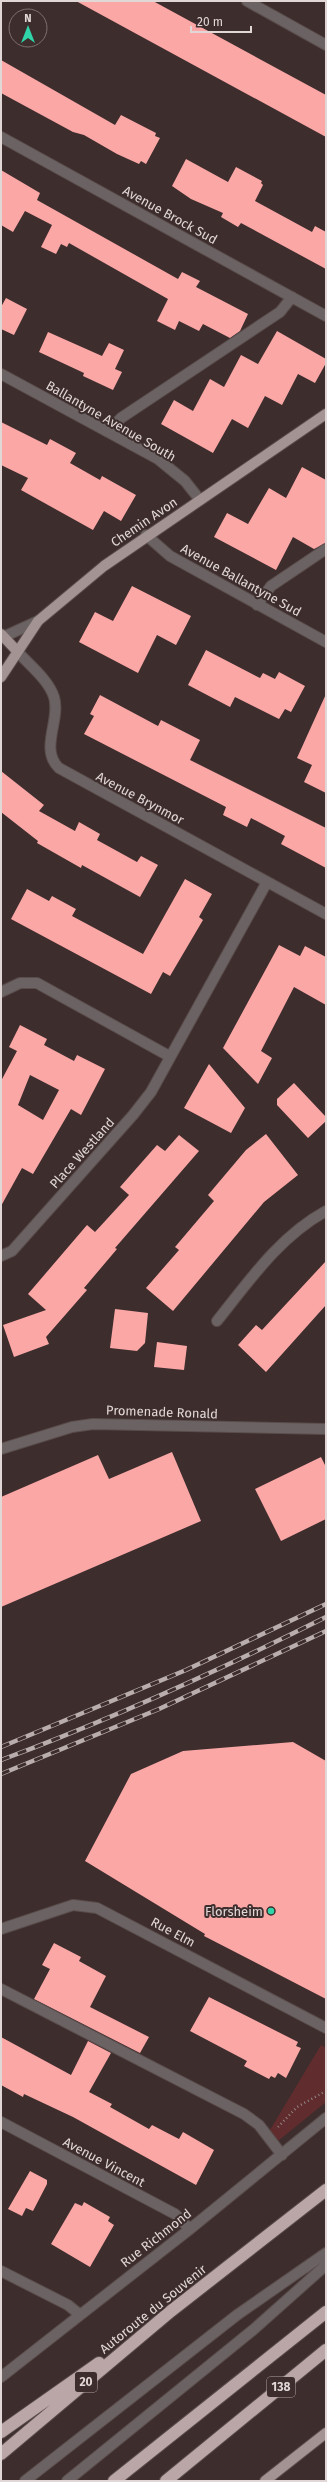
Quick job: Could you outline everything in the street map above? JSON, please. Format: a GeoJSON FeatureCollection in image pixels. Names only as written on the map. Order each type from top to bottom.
{"type":"FeatureCollection","features":[{"type":"Feature","properties":{"kind":"highway","name":"Autoroute du Souvenir"},"geometry":{"type":"LineString","coordinates":[[1,2454],[171,2311],[326,2190]]}},
{"type":"Feature","properties":{"kind":"highway"},"geometry":{"type":"LineString","coordinates":[[1,2432],[171,2311]]}},
{"type":"Feature","properties":{"kind":"highway"},"geometry":{"type":"LineString","coordinates":[[114,2481],[326,2312]]}},
{"type":"Feature","properties":{"kind":"highway","name":"138"},"geometry":{"type":"LineString","coordinates":[[166,2481],[326,2350]]}},
{"type":"Feature","properties":{"kind":"main road","name":"Chemin Avon"},"geometry":{"type":"LineString","coordinates":[[1,677],[38,621],[104,566],[146,535],[326,414]]}},
{"type":"Feature","properties":{"kind":"main road"},"geometry":{"type":"LineString","coordinates":[[2,636],[17,651]]}},
{"type":"Feature","properties":{"kind":"main road"},"geometry":{"type":"LineString","coordinates":[[265,2481],[326,2433]]}},
{"type":"Feature","properties":{"kind":"street"},"geometry":{"type":"LineString","coordinates":[[247,1],[326,45]]}},
{"type":"Feature","properties":{"kind":"street","name":"Avenue Brock Sud"},"geometry":{"type":"LineString","coordinates":[[1,137],[326,316]]}},
{"type":"Feature","properties":{"kind":"street"},"geometry":{"type":"LineString","coordinates":[[108,432],[121,418],[280,312],[292,297]]}},
{"type":"Feature","properties":{"kind":"street","name":"Ballantyne Avenue South"},"geometry":{"type":"LineString","coordinates":[[1,374],[108,432],[174,471],[200,500]]}},
{"type":"Feature","properties":{"kind":"street","name":"Avenue Ballantyne Sud"},"geometry":{"type":"LineString","coordinates":[[146,535],[164,552],[326,642]]}},
{"type":"Feature","properties":{"kind":"street"},"geometry":{"type":"LineString","coordinates":[[257,605],[272,586],[326,549]]}},
{"type":"Feature","properties":{"kind":"street"},"geometry":{"type":"LineString","coordinates":[[2,636],[38,621]]}},
{"type":"Feature","properties":{"kind":"street","name":"Avenue Brynmor"},"geometry":{"type":"LineString","coordinates":[[17,651],[47,684],[54,698],[56,716],[50,750],[52,758],[59,768],[326,914]]}},
{"type":"Feature","properties":{"kind":"street","name":"Place Westland"},"geometry":{"type":"LineString","coordinates":[[1,1256],[12,1250],[134,1115],[151,1092],[169,1056],[268,882]]}},
{"type":"Feature","properties":{"kind":"street"},"geometry":{"type":"LineString","coordinates":[[1,992],[20,983],[37,983],[169,1056]]}},
{"type":"Feature","properties":{"kind":"street"},"geometry":{"type":"LineString","coordinates":[[217,1321],[289,1236],[305,1223],[326,1211]]}},
{"type":"Feature","properties":{"kind":"street","name":"Promenade Ronald"},"geometry":{"type":"LineString","coordinates":[[1,1449],[72,1427],[93,1424],[326,1429]]}},
{"type":"Feature","properties":{"kind":"street","name":"Rue Elm"},"geometry":{"type":"LineString","coordinates":[[1,1930],[73,1905],[97,1908],[326,2028]]}},
{"type":"Feature","properties":{"kind":"street"},"geometry":{"type":"LineString","coordinates":[[1,1989],[244,2114],[259,2125],[282,2155]]}},
{"type":"Feature","properties":{"kind":"street","name":"Rue Richmond"},"geometry":{"type":"LineString","coordinates":[[1,2377],[79,2314],[190,2229],[326,2118]]}},
{"type":"Feature","properties":{"kind":"street","name":"Avenue Vincent"},"geometry":{"type":"LineString","coordinates":[[1,2122],[175,2214],[190,2229]]}},
{"type":"Feature","properties":{"kind":"street"},"geometry":{"type":"LineString","coordinates":[[25,2481],[237,2315],[326,2253]]}},
{"type":"Feature","properties":{"kind":"street"},"geometry":{"type":"LineString","coordinates":[[67,2481],[253,2330],[326,2265]]}},
{"type":"Feature","properties":{"kind":"street"},"geometry":{"type":"LineString","coordinates":[[1,2271],[68,2305],[79,2314]]}},
{"type":"Feature","properties":{"kind":"path"},"geometry":{"type":"LineString","coordinates":[[273,2134],[297,2106],[326,2091]]}},
{"type":"Feature","properties":{"kind":"shaded area"},"geometry":{"type":"Polygon","coordinates":[[[321,2045],[326,2048],[326,2102],[278,2141],[270,2130],[321,2045]]]}},
{"type":"Feature","properties":{"kind":"building"},"geometry":{"type":"Polygon","coordinates":[[[76,1],[153,1],[326,95],[326,137],[76,1]]]}},
{"type":"Feature","properties":{"kind":"building"},"geometry":{"type":"Polygon","coordinates":[[[1,60],[115,125],[121,115],[156,133],[155,136],[160,138],[146,164],[141,161],[139,164],[117,154],[84,135],[73,132],[1,93],[1,60]]]}},
{"type":"Feature","properties":{"kind":"building"},"geometry":{"type":"Polygon","coordinates":[[[186,159],[228,182],[236,167],[262,181],[261,183],[263,185],[255,201],[312,232],[315,226],[326,232],[326,269],[241,223],[238,227],[221,217],[223,213],[191,199],[172,186],[186,159]]]}},
{"type":"Feature","properties":{"kind":"building"},"geometry":{"type":"Polygon","coordinates":[[[1,170],[40,193],[37,200],[178,279],[182,272],[200,281],[196,287],[248,314],[240,331],[230,338],[203,324],[199,331],[179,321],[175,330],[157,321],[168,299],[69,243],[67,247],[61,244],[56,254],[41,247],[52,225],[25,211],[13,232],[1,225],[1,170]]]}},
{"type":"Feature","properties":{"kind":"building"},"geometry":{"type":"Polygon","coordinates":[[[6,298],[27,309],[14,335],[1,329],[1,307],[6,298]]]}},
{"type":"Feature","properties":{"kind":"building"},"geometry":{"type":"Polygon","coordinates":[[[277,331],[326,359],[326,363],[315,383],[298,374],[282,405],[265,396],[248,428],[232,419],[213,453],[161,424],[174,400],[193,411],[210,379],[224,387],[241,355],[258,364],[277,331]]]}},
{"type":"Feature","properties":{"kind":"building"},"geometry":{"type":"Polygon","coordinates":[[[48,332],[102,356],[109,343],[124,350],[115,369],[122,372],[113,390],[83,376],[84,373],[39,352],[48,332]]]}},
{"type":"Feature","properties":{"kind":"building"},"geometry":{"type":"Polygon","coordinates":[[[1,422],[47,445],[50,439],[76,453],[70,463],[100,480],[102,476],[136,495],[121,521],[104,511],[93,530],[21,490],[28,478],[1,465],[1,422]]]}},
{"type":"Feature","properties":{"kind":"building"},"geometry":{"type":"Polygon","coordinates":[[[302,467],[326,480],[326,543],[314,549],[293,537],[276,570],[214,537],[227,513],[248,524],[269,488],[286,498],[302,467]]]}},
{"type":"Feature","properties":{"kind":"building"},"geometry":{"type":"Polygon","coordinates":[[[132,586],[191,616],[176,645],[157,635],[138,673],[79,642],[95,612],[113,621],[132,586]]]}},
{"type":"Feature","properties":{"kind":"building"},"geometry":{"type":"Polygon","coordinates":[[[206,650],[260,678],[263,673],[275,679],[279,672],[305,686],[291,712],[285,709],[279,719],[235,697],[230,707],[188,685],[206,650]]]}},
{"type":"Feature","properties":{"kind":"building"},"geometry":{"type":"Polygon","coordinates":[[[326,694],[326,793],[304,782],[312,765],[297,758],[326,694]]]}},
{"type":"Feature","properties":{"kind":"building"},"geometry":{"type":"Polygon","coordinates":[[[100,695],[158,726],[161,720],[200,740],[190,760],[326,828],[326,868],[281,844],[285,836],[251,818],[247,827],[223,815],[226,807],[84,734],[94,716],[90,714],[100,695]]]}},
{"type":"Feature","properties":{"kind":"building"},"geometry":{"type":"Polygon","coordinates":[[[1,771],[44,805],[39,811],[75,831],[79,822],[100,834],[97,840],[137,862],[141,856],[158,865],[140,897],[82,865],[81,868],[37,843],[38,841],[1,812],[1,771]]]}},
{"type":"Feature","properties":{"kind":"building"},"geometry":{"type":"Polygon","coordinates":[[[185,879],[212,894],[199,917],[203,920],[170,976],[163,972],[151,994],[11,919],[27,889],[49,901],[52,896],[76,909],[72,916],[143,954],[185,879]]]}},
{"type":"Feature","properties":{"kind":"building"},"geometry":{"type":"Polygon","coordinates":[[[279,945],[300,956],[305,946],[326,957],[326,1005],[294,987],[261,1051],[272,1058],[258,1084],[223,1048],[279,945]]]}},
{"type":"Feature","properties":{"kind":"building"},"geometry":{"type":"Polygon","coordinates":[[[20,1025],[47,1039],[44,1045],[74,1061],[77,1055],[105,1069],[81,1115],[71,1109],[33,1174],[22,1168],[1,1206],[1,1081],[17,1051],[9,1047],[20,1025]],[[30,1075],[18,1105],[43,1120],[59,1090],[30,1075]]]}},
{"type":"Feature","properties":{"kind":"building"},"geometry":{"type":"Polygon","coordinates":[[[209,1064],[245,1108],[231,1133],[184,1108],[209,1064]]]}},
{"type":"Feature","properties":{"kind":"building"},"geometry":{"type":"Polygon","coordinates":[[[294,1083],[326,1117],[326,1121],[308,1138],[277,1105],[277,1099],[294,1083]]]}},
{"type":"Feature","properties":{"kind":"building"},"geometry":{"type":"Polygon","coordinates":[[[266,1134],[298,1175],[264,1202],[173,1311],[146,1288],[179,1250],[175,1247],[214,1201],[208,1195],[246,1150],[266,1134]]]}},
{"type":"Feature","properties":{"kind":"building"},"geometry":{"type":"Polygon","coordinates":[[[179,1135],[199,1151],[115,1248],[117,1249],[84,1288],[87,1290],[46,1337],[49,1344],[14,1357],[3,1325],[46,1310],[28,1294],[87,1225],[95,1232],[129,1195],[120,1187],[157,1145],[165,1151],[179,1135]]]}},
{"type":"Feature","properties":{"kind":"building"},"geometry":{"type":"Polygon","coordinates":[[[326,1261],[326,1305],[266,1372],[238,1345],[256,1325],[262,1330],[326,1261]]]}},
{"type":"Feature","properties":{"kind":"building"},"geometry":{"type":"Polygon","coordinates":[[[115,1309],[148,1313],[145,1343],[137,1351],[110,1348],[115,1309]]]}},
{"type":"Feature","properties":{"kind":"building"},"geometry":{"type":"Polygon","coordinates":[[[157,1342],[187,1346],[184,1370],[154,1367],[157,1342]]]}},
{"type":"Feature","properties":{"kind":"building"},"geometry":{"type":"Polygon","coordinates":[[[172,1452],[201,1521],[1,1607],[1,1497],[98,1455],[109,1479],[172,1452]]]}},
{"type":"Feature","properties":{"kind":"building"},"geometry":{"type":"Polygon","coordinates":[[[321,1457],[326,1467],[326,1519],[281,1541],[255,1489],[321,1457]]]}},
{"type":"Feature","properties":{"kind":"building"},"geometry":{"type":"Polygon","coordinates":[[[293,1742],[326,1761],[326,1999],[204,1936],[205,1934],[85,1861],[131,1774],[183,1751],[293,1742]]]}},
{"type":"Feature","properties":{"kind":"building"},"geometry":{"type":"Polygon","coordinates":[[[54,1943],[81,1957],[79,1961],[106,1976],[90,2007],[149,2037],[140,2053],[34,1999],[50,1969],[42,1965],[54,1943]]]}},
{"type":"Feature","properties":{"kind":"building"},"geometry":{"type":"Polygon","coordinates":[[[209,1997],[298,2042],[296,2046],[301,2048],[286,2078],[278,2073],[275,2078],[271,2076],[269,2079],[244,2066],[247,2061],[190,2031],[209,1997]]]}},
{"type":"Feature","properties":{"kind":"building"},"geometry":{"type":"Polygon","coordinates":[[[1,2037],[71,2075],[88,2041],[111,2053],[89,2092],[112,2104],[110,2107],[149,2129],[152,2125],[179,2139],[183,2132],[214,2150],[196,2185],[73,2117],[24,2094],[23,2097],[1,2085],[1,2037]]]}},
{"type":"Feature","properties":{"kind":"building"},"geometry":{"type":"Polygon","coordinates":[[[30,2171],[47,2180],[47,2184],[33,2211],[26,2208],[22,2216],[8,2209],[30,2171]]]}},
{"type":"Feature","properties":{"kind":"building"},"geometry":{"type":"Polygon","coordinates":[[[84,2202],[110,2217],[108,2221],[114,2225],[90,2267],[51,2244],[75,2203],[82,2206],[84,2202]]]}},
{"type":"Feature","properties":{"kind":"railway"},"geometry":{"type":"LineString","coordinates":[[1,1747],[186,1670],[326,1604]]}},
{"type":"Feature","properties":{"kind":"railway"},"geometry":{"type":"LineString","coordinates":[[1,1760],[125,1711],[246,1656],[326,1617]]}},
{"type":"Feature","properties":{"kind":"railway"},"geometry":{"type":"LineString","coordinates":[[1,1774],[159,1709],[326,1631]]}},
{"type":"Feature","properties":{"kind":"place","name":"Florsheim"},"geometry":{"type":"Point","coordinates":[271,1911]}}]}
